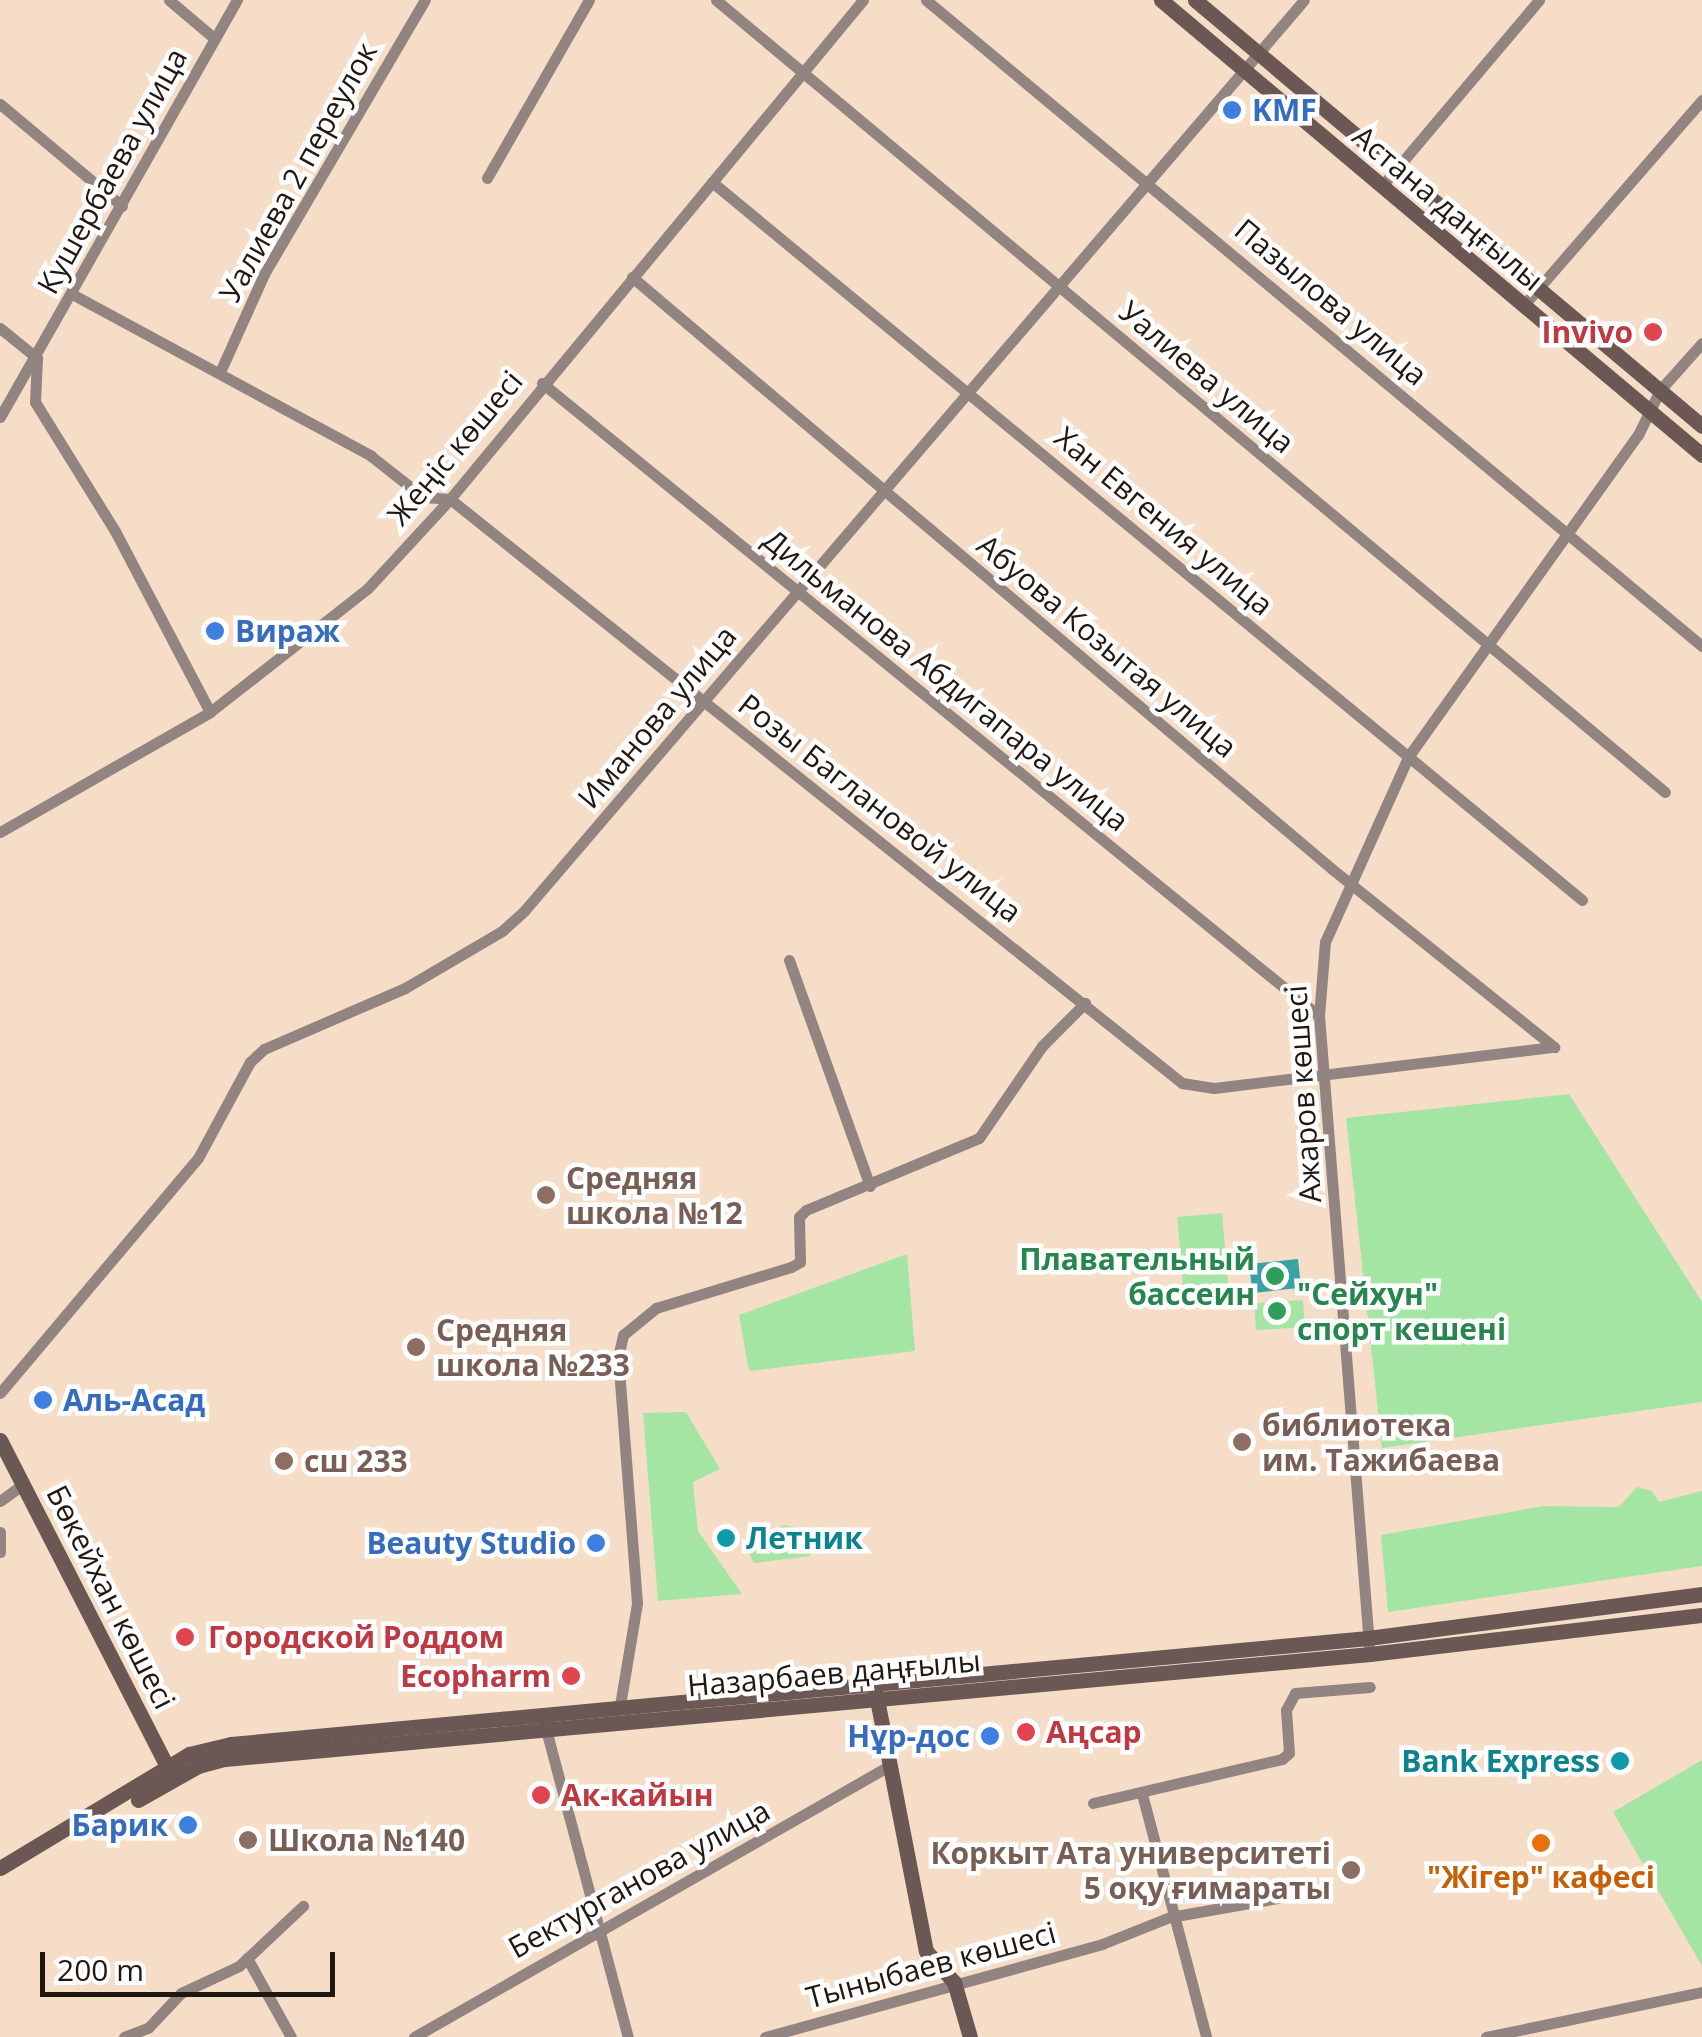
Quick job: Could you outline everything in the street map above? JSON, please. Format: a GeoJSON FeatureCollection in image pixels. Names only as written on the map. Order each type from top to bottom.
{"type":"FeatureCollection","features":[{"type":"Feature","properties":{"kind":"main road","name":"Астана даңғылы"},"geometry":{"type":"LineString","coordinates":[[1161,0],[1702,455]]}},
{"type":"Feature","properties":{"kind":"main road","name":"Астана даңғылы"},"geometry":{"type":"LineString","coordinates":[[1196,0],[1702,426]]}},
{"type":"Feature","properties":{"kind":"main road","name":"Бөкейхан көшесі"},"geometry":{"type":"LineString","coordinates":[[0,1440],[171,1774]]}},
{"type":"Feature","properties":{"kind":"main road","name":"Назарбаев даңғылы"},"geometry":{"type":"LineString","coordinates":[[1370,1646],[1702,1594]]}},
{"type":"Feature","properties":{"kind":"main road","name":"Назарбаев даңғылы"},"geometry":{"type":"LineString","coordinates":[[0,1880],[171,1774],[225,1759],[544,1721],[875,1688],[1702,1615]]}},
{"type":"Feature","properties":{"kind":"main road","name":"Назарбаев даңғылы"},"geometry":{"type":"LineString","coordinates":[[544,1721],[620,1704],[875,1688]]}},
{"type":"Feature","properties":{"kind":"main road"},"geometry":{"type":"LineString","coordinates":[[875,1688],[926,1951],[954,1982],[970,2037]]}},
{"type":"Feature","properties":{"kind":"main road"},"geometry":{"type":"LineString","coordinates":[[0,1868],[171,1774]]}},
{"type":"Feature","properties":{"kind":"street"},"geometry":{"type":"LineString","coordinates":[[169,0],[216,38]]}},
{"type":"Feature","properties":{"kind":"street","name":"Кушербаева улица"},"geometry":{"type":"LineString","coordinates":[[0,417],[237,0]]}},
{"type":"Feature","properties":{"kind":"street","name":"Уалиева 2 переулок"},"geometry":{"type":"LineString","coordinates":[[220,372],[264,274],[424,0]]}},
{"type":"Feature","properties":{"kind":"street"},"geometry":{"type":"LineString","coordinates":[[487,178],[589,0]]}},
{"type":"Feature","properties":{"kind":"street","name":"Уалиева улица"},"geometry":{"type":"LineString","coordinates":[[716,0],[1664,792]]}},
{"type":"Feature","properties":{"kind":"street","name":"Жеңіс көшесі"},"geometry":{"type":"LineString","coordinates":[[0,832],[210,712],[368,588],[450,498],[864,0]]}},
{"type":"Feature","properties":{"kind":"street","name":"Пазылова улица"},"geometry":{"type":"LineString","coordinates":[[926,0],[1702,646]]}},
{"type":"Feature","properties":{"kind":"street","name":"Иманова улица"},"geometry":{"type":"LineString","coordinates":[[0,1393],[198,1158],[250,1062],[264,1048],[405,988],[502,931],[707,703],[794,588],[887,492],[1059,284],[1304,0]]}},
{"type":"Feature","properties":{"kind":"street"},"geometry":{"type":"LineString","coordinates":[[1381,187],[1539,0]]}},
{"type":"Feature","properties":{"kind":"street"},"geometry":{"type":"LineString","coordinates":[[1522,306],[1540,290],[1702,100]]}},
{"type":"Feature","properties":{"kind":"street"},"geometry":{"type":"LineString","coordinates":[[0,104],[122,206]]}},
{"type":"Feature","properties":{"kind":"street","name":"Хан Евгения улица"},"geometry":{"type":"LineString","coordinates":[[712,182],[1582,900]]}},
{"type":"Feature","properties":{"kind":"street","name":"Абуова Козытая улица"},"geometry":{"type":"LineString","coordinates":[[632,277],[1554,1047]]}},
{"type":"Feature","properties":{"kind":"street","name":"Розы Баглановой улица"},"geometry":{"type":"LineString","coordinates":[[72,294],[371,456],[423,496],[450,498],[1198,1089],[1554,1047]]}},
{"type":"Feature","properties":{"kind":"street"},"geometry":{"type":"LineString","coordinates":[[0,328],[36,358],[35,402],[115,530],[210,712]]}},
{"type":"Feature","properties":{"kind":"street","name":"Ажаров көшесі"},"geometry":{"type":"LineString","coordinates":[[1370,1646],[1318,1016],[1325,942],[1408,757],[1649,412],[1660,390],[1702,343]]}},
{"type":"Feature","properties":{"kind":"street","name":"Дильманова Абдигапара улица"},"geometry":{"type":"LineString","coordinates":[[542,383],[1318,1016]]}},
{"type":"Feature","properties":{"kind":"street"},"geometry":{"type":"LineString","coordinates":[[789,960],[870,1186]]}},
{"type":"Feature","properties":{"kind":"street"},"geometry":{"type":"LineString","coordinates":[[620,1704],[637,1604],[618,1357],[623,1335],[656,1308],[800,1262],[799,1217],[979,1138],[1042,1046],[1086,1002]]}},
{"type":"Feature","properties":{"kind":"street"},"geometry":{"type":"LineString","coordinates":[[0,1501],[23,1484]]}},
{"type":"Feature","properties":{"kind":"street"},"geometry":{"type":"LineString","coordinates":[[0,1532],[2,1550]]}},
{"type":"Feature","properties":{"kind":"street"},"geometry":{"type":"LineString","coordinates":[[1094,1803],[1282,1759],[1290,1753],[1286,1710],[1295,1693],[1370,1687]]}},
{"type":"Feature","properties":{"kind":"street"},"geometry":{"type":"LineString","coordinates":[[544,1721],[628,2037]]}},
{"type":"Feature","properties":{"kind":"street","name":"Бектурганова улица"},"geometry":{"type":"LineString","coordinates":[[414,2037],[597,1927],[655,1904],[890,1766]]}},
{"type":"Feature","properties":{"kind":"street"},"geometry":{"type":"LineString","coordinates":[[1142,1794],[1170,1916],[1206,2037]]}},
{"type":"Feature","properties":{"kind":"street","name":"Тыныбаев көшесі"},"geometry":{"type":"LineString","coordinates":[[764,2037],[1102,1944],[1170,1916],[1283,1897]]}},
{"type":"Feature","properties":{"kind":"street"},"geometry":{"type":"LineString","coordinates":[[124,2037],[148,2028],[181,1994],[247,1958],[303,1906]]}},
{"type":"Feature","properties":{"kind":"street"},"geometry":{"type":"LineString","coordinates":[[247,1958],[291,2037]]}},
{"type":"Feature","properties":{"kind":"street"},"geometry":{"type":"LineString","coordinates":[[1486,2037],[1702,1992]]}},
{"type":"Feature","properties":{"kind":"green space"},"geometry":{"type":"Polygon","coordinates":[[[1569,1094],[1702,1302],[1702,1402],[1382,1448],[1346,1118],[1569,1094]]]}},
{"type":"Feature","properties":{"kind":"green space"},"geometry":{"type":"Polygon","coordinates":[[[1222,1213],[1230,1300],[1185,1304],[1177,1217],[1222,1213]]]}},
{"type":"Feature","properties":{"kind":"green space"},"geometry":{"type":"Polygon","coordinates":[[[907,1254],[915,1351],[749,1371],[739,1315],[907,1254]]]}},
{"type":"Feature","properties":{"kind":"green space"},"geometry":{"type":"Polygon","coordinates":[[[1303,1300],[1305,1327],[1256,1330],[1254,1303],[1303,1300]]]}},
{"type":"Feature","properties":{"kind":"green space"},"geometry":{"type":"Polygon","coordinates":[[[686,1412],[720,1469],[693,1482],[698,1531],[742,1594],[658,1601],[643,1413],[686,1412]]]}},
{"type":"Feature","properties":{"kind":"green space"},"geometry":{"type":"Polygon","coordinates":[[[1637,1487],[1652,1491],[1659,1502],[1702,1491],[1702,1566],[1388,1612],[1381,1535],[1544,1506],[1619,1507],[1637,1487]]]}},
{"type":"Feature","properties":{"kind":"green space"},"geometry":{"type":"Polygon","coordinates":[[[784,1525],[807,1530],[810,1556],[754,1563],[747,1550],[784,1525]]]}},
{"type":"Feature","properties":{"kind":"green space"},"geometry":{"type":"Polygon","coordinates":[[[1702,1760],[1702,1966],[1613,1812],[1702,1760]]]}},
{"type":"Feature","properties":{"kind":"water","name":"Плавательный бассеин"},"geometry":{"type":"Polygon","coordinates":[[[1298,1259],[1301,1288],[1252,1293],[1249,1264],[1298,1259]]]}},
{"type":"Feature","properties":{"kind":"place","name":"KMF"},"geometry":{"type":"Point","coordinates":[1232,110]}},
{"type":"Feature","properties":{"kind":"place","name":"Invivo"},"geometry":{"type":"Point","coordinates":[1653,332]}},
{"type":"Feature","properties":{"kind":"place","name":"Вираж"},"geometry":{"type":"Point","coordinates":[215,631]}},
{"type":"Feature","properties":{"kind":"place","name":"Средняя школа №12"},"geometry":{"type":"Point","coordinates":[546,1195]}},
{"type":"Feature","properties":{"kind":"place","name":"Плавательный бассеин"},"geometry":{"type":"Point","coordinates":[1275,1276]}},
{"type":"Feature","properties":{"kind":"place","name":"\"Сейхун\" спорт кешені"},"geometry":{"type":"Point","coordinates":[1277,1311]}},
{"type":"Feature","properties":{"kind":"place","name":"Средняя школа №233"},"geometry":{"type":"Point","coordinates":[416,1347]}},
{"type":"Feature","properties":{"kind":"place","name":"Аль-Асад"},"geometry":{"type":"Point","coordinates":[43,1400]}},
{"type":"Feature","properties":{"kind":"place","name":"библиотека им. Тажибаева"},"geometry":{"type":"Point","coordinates":[1242,1442]}},
{"type":"Feature","properties":{"kind":"place","name":"сш 233"},"geometry":{"type":"Point","coordinates":[284,1461]}},
{"type":"Feature","properties":{"kind":"place","name":"Летник"},"geometry":{"type":"Point","coordinates":[726,1538]}},
{"type":"Feature","properties":{"kind":"place","name":"Beauty Studio"},"geometry":{"type":"Point","coordinates":[596,1543]}},
{"type":"Feature","properties":{"kind":"place","name":"Городской Роддом"},"geometry":{"type":"Point","coordinates":[185,1637]}},
{"type":"Feature","properties":{"kind":"place","name":"Ecopharm"},"geometry":{"type":"Point","coordinates":[571,1676]}},
{"type":"Feature","properties":{"kind":"place","name":"Аңсар"},"geometry":{"type":"Point","coordinates":[1026,1732]}},
{"type":"Feature","properties":{"kind":"place","name":"Нұр-дос"},"geometry":{"type":"Point","coordinates":[990,1736]}},
{"type":"Feature","properties":{"kind":"place","name":"Bank Express"},"geometry":{"type":"Point","coordinates":[1620,1761]}},
{"type":"Feature","properties":{"kind":"place","name":"Ак-кайын"},"geometry":{"type":"Point","coordinates":[541,1795]}},
{"type":"Feature","properties":{"kind":"place","name":"Барик"},"geometry":{"type":"Point","coordinates":[188,1825]}},
{"type":"Feature","properties":{"kind":"place","name":"Школа №140"},"geometry":{"type":"Point","coordinates":[248,1840]}},
{"type":"Feature","properties":{"kind":"place","name":"\"Жігер\" кафесі"},"geometry":{"type":"Point","coordinates":[1541,1843]}},
{"type":"Feature","properties":{"kind":"place","name":"Коркыт Ата университеті 5 оқу ғимараты"},"geometry":{"type":"Point","coordinates":[1351,1870]}}]}
